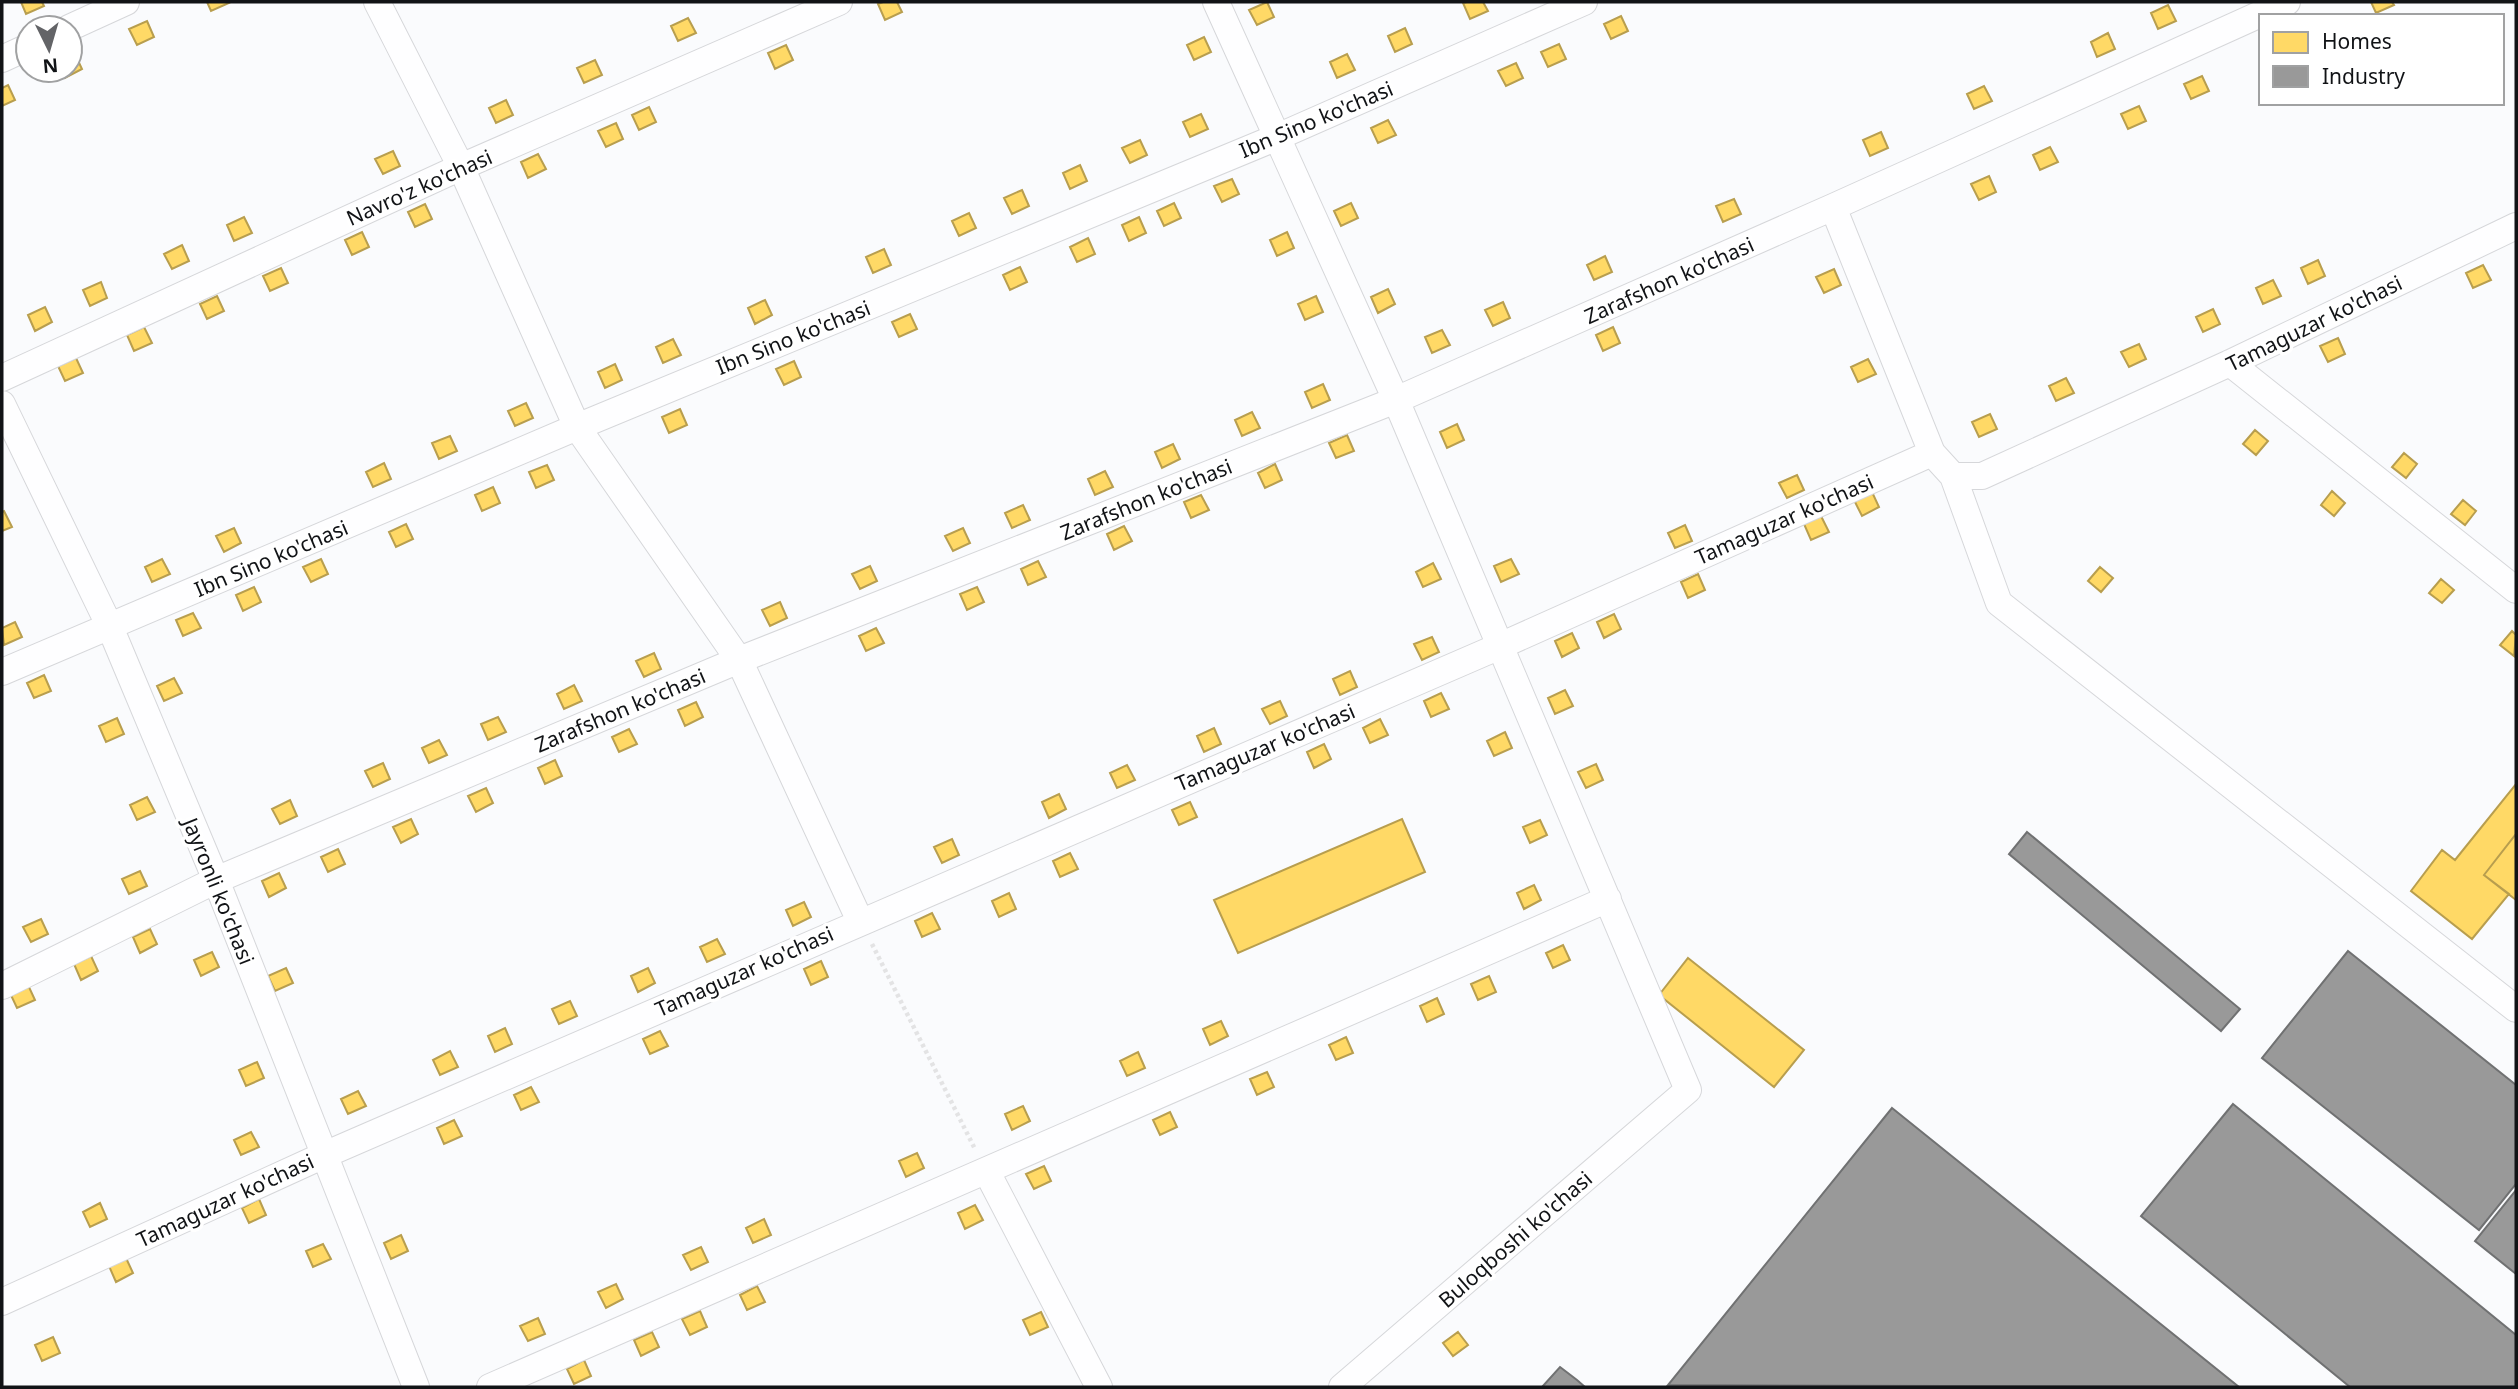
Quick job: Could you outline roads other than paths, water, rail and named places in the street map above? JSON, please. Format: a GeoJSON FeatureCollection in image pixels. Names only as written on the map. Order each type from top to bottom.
{"type":"FeatureCollection","features":[{"type":"Feature","properties":{"kind":"street"},"geometry":{"type":"LineString","coordinates":[[84,21],[126,2]]}},
{"type":"Feature","properties":{"kind":"street"},"geometry":{"type":"LineString","coordinates":[[377,2],[461,167],[577,427],[739,660],[860,921]]}},
{"type":"Feature","properties":{"kind":"street","name":"Navro'z ko'chasi"},"geometry":{"type":"LineString","coordinates":[[2,378],[461,167],[839,2]]}},
{"type":"Feature","properties":{"kind":"street"},"geometry":{"type":"LineString","coordinates":[[490,1387],[1608,899],[1396,400],[1275,138],[1216,2]]}},
{"type":"Feature","properties":{"kind":"street","name":"Ibn Sino ko'chasi"},"geometry":{"type":"LineString","coordinates":[[2,672],[577,427],[1275,138],[1584,2]]}},
{"type":"Feature","properties":{"kind":"street","name":"Zarafshon ko'chasi"},"geometry":{"type":"LineString","coordinates":[[2260,14],[2287,2]]}},
{"type":"Feature","properties":{"kind":"street","name":"Zarafshon ko'chasi"},"geometry":{"type":"LineString","coordinates":[[2,986],[216,880],[739,660],[1396,400],[2259,15]]}},
{"type":"Feature","properties":{"kind":"street"},"geometry":{"type":"LineString","coordinates":[[1833,207],[1932,453],[1953,476],[1998,603],[2516,1009]]}},
{"type":"Feature","properties":{"kind":"street","name":"Tamaguzar ko'chasi"},"geometry":{"type":"LineString","coordinates":[[1953,476],[1982,477],[2230,363],[2516,226]]}},
{"type":"Feature","properties":{"kind":"street"},"geometry":{"type":"LineString","coordinates":[[2230,363],[2516,590]]}},
{"type":"Feature","properties":{"kind":"street","name":"Jayronli ko'chasi"},"geometry":{"type":"LineString","coordinates":[[2,404],[110,627],[216,880],[322,1156],[416,1387]]}},
{"type":"Feature","properties":{"kind":"street","name":"Tamaguzar ko'chasi"},"geometry":{"type":"LineString","coordinates":[[2,1302],[322,1156],[1500,646],[1932,453]]}},
{"type":"Feature","properties":{"kind":"street","name":"Buloqboshi ko'chasi"},"geometry":{"type":"LineString","coordinates":[[1342,1387],[1688,1090],[1608,899]]}},
{"type":"Feature","properties":{"kind":"street"},"geometry":{"type":"LineString","coordinates":[[987,1172],[1092,1385]]}}]}
